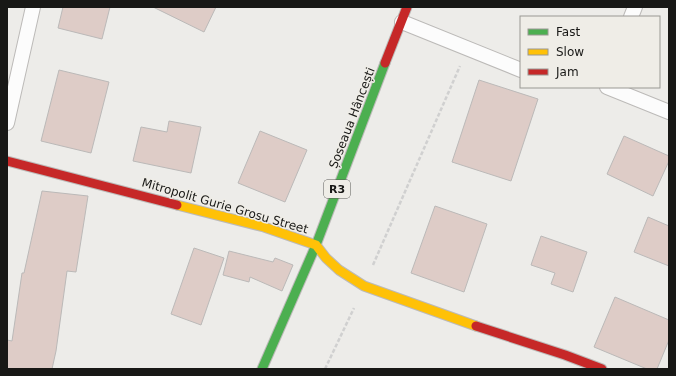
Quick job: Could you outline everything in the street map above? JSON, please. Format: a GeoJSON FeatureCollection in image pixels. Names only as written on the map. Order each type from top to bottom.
{"type":"FeatureCollection","features":[{"type":"Feature","properties":{"kind":"street","name":"Șoseaua Hâncești"},"geometry":{"type":"LineString","coordinates":[[262,369],[316,245],[407,7]]}},
{"type":"Feature","properties":{"kind":"street","name":"Mitropolit Gurie Grosu Street"},"geometry":{"type":"LineString","coordinates":[[7,161],[264,227],[316,245],[326,258],[339,270],[364,286],[602,369]]}},
{"type":"Feature","properties":{"kind":"lane"},"geometry":{"type":"LineString","coordinates":[[7,123],[32,7]]}},
{"type":"Feature","properties":{"kind":"lane"},"geometry":{"type":"LineString","coordinates":[[402,22],[520,70]]}},
{"type":"Feature","properties":{"kind":"lane"},"geometry":{"type":"LineString","coordinates":[[609,88],[669,112]]}},
{"type":"Feature","properties":{"kind":"path"},"geometry":{"type":"LineString","coordinates":[[325,369],[364,286],[467,49]]}},
{"type":"Feature","properties":{"kind":"building"},"geometry":{"type":"Polygon","coordinates":[[[63,7],[110,7],[102,39],[58,28],[63,7]]]}},
{"type":"Feature","properties":{"kind":"building"},"geometry":{"type":"Polygon","coordinates":[[[153,7],[216,7],[204,32],[153,7]]]}},
{"type":"Feature","properties":{"kind":"building"},"geometry":{"type":"Polygon","coordinates":[[[59,70],[109,82],[91,153],[41,141],[59,70]]]}},
{"type":"Feature","properties":{"kind":"building"},"geometry":{"type":"Polygon","coordinates":[[[479,80],[538,99],[511,181],[452,162],[479,80]]]}},
{"type":"Feature","properties":{"kind":"building"},"geometry":{"type":"Polygon","coordinates":[[[169,121],[201,127],[191,173],[133,161],[141,127],[167,132],[169,121]]]}},
{"type":"Feature","properties":{"kind":"building"},"geometry":{"type":"Polygon","coordinates":[[[260,131],[307,150],[285,202],[238,183],[260,131]]]}},
{"type":"Feature","properties":{"kind":"building"},"geometry":{"type":"Polygon","coordinates":[[[624,136],[669,156],[669,161],[653,196],[607,174],[624,136]]]}},
{"type":"Feature","properties":{"kind":"building"},"geometry":{"type":"Polygon","coordinates":[[[42,191],[88,196],[76,272],[67,271],[56,351],[52,369],[7,369],[7,340],[12,341],[22,273],[24,273],[42,191]]]}},
{"type":"Feature","properties":{"kind":"building"},"geometry":{"type":"Polygon","coordinates":[[[435,206],[487,224],[464,292],[411,273],[435,206]]]}},
{"type":"Feature","properties":{"kind":"building"},"geometry":{"type":"Polygon","coordinates":[[[648,217],[669,226],[669,266],[634,252],[648,217]]]}},
{"type":"Feature","properties":{"kind":"building"},"geometry":{"type":"Polygon","coordinates":[[[541,236],[587,252],[573,292],[551,284],[555,273],[531,265],[541,236]]]}},
{"type":"Feature","properties":{"kind":"building"},"geometry":{"type":"Polygon","coordinates":[[[194,248],[224,258],[201,325],[171,314],[194,248]]]}},
{"type":"Feature","properties":{"kind":"building"},"geometry":{"type":"Polygon","coordinates":[[[229,251],[273,262],[275,258],[293,265],[282,291],[250,277],[249,282],[223,275],[229,251]]]}},
{"type":"Feature","properties":{"kind":"building"},"geometry":{"type":"Polygon","coordinates":[[[615,297],[669,320],[669,340],[657,369],[647,369],[594,347],[615,297]]]}},
{"type":"Feature","properties":{"kind":"traffic: fast"},"geometry":{"type":"LineString","coordinates":[[262,369],[316,245],[385,63]]}},
{"type":"Feature","properties":{"kind":"traffic: slow"},"geometry":{"type":"LineString","coordinates":[[177,205],[264,227],[316,245],[326,258],[339,270],[364,286],[476,326]]}},
{"type":"Feature","properties":{"kind":"traffic: jam"},"geometry":{"type":"LineString","coordinates":[[385,63],[407,7]]}},
{"type":"Feature","properties":{"kind":"traffic: jam"},"geometry":{"type":"LineString","coordinates":[[7,161],[177,205]]}},
{"type":"Feature","properties":{"kind":"traffic: jam"},"geometry":{"type":"LineString","coordinates":[[476,326],[565,355],[602,369]]}}]}
